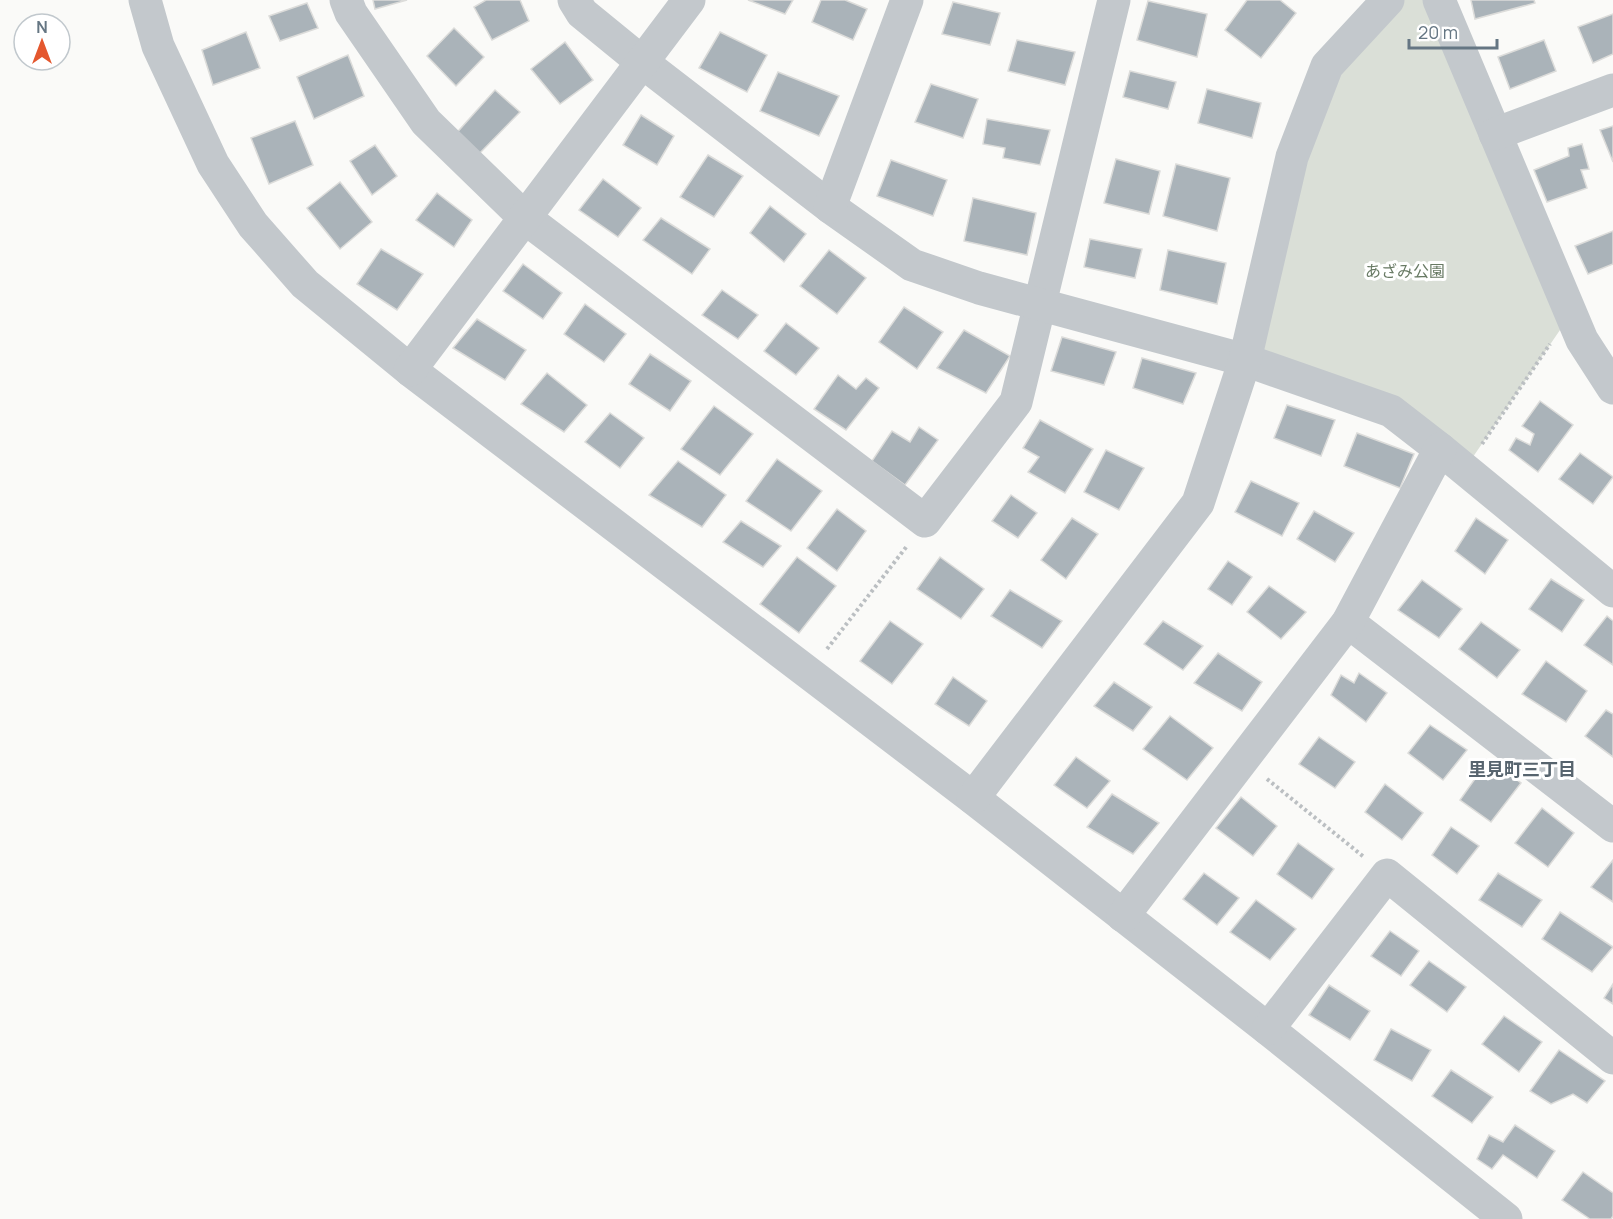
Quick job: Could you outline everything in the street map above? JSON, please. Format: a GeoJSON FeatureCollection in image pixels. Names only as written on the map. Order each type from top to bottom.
{"type":"FeatureCollection","features":[{"type":"Feature","properties":{"kind":"street"},"geometry":{"type":"LineString","coordinates":[[145,0],[158,46],[213,164],[253,225],[305,284],[410,370],[973,798],[1506,1219]]}},
{"type":"Feature","properties":{"kind":"street"},"geometry":{"type":"LineString","coordinates":[[346,0],[351,12],[426,122],[525,218],[925,521],[1016,402],[1114,0]]}},
{"type":"Feature","properties":{"kind":"street"},"geometry":{"type":"LineString","coordinates":[[574,0],[582,12],[642,62],[830,207],[912,265],[980,288],[1245,360],[1391,411],[1613,591]]}},
{"type":"Feature","properties":{"kind":"street"},"geometry":{"type":"LineString","coordinates":[[410,370],[689,0]]}},
{"type":"Feature","properties":{"kind":"street"},"geometry":{"type":"LineString","coordinates":[[830,207],[908,0]]}},
{"type":"Feature","properties":{"kind":"street"},"geometry":{"type":"LineString","coordinates":[[973,798],[1198,503],[1245,360],[1292,157],[1327,66],[1388,0]]}},
{"type":"Feature","properties":{"kind":"street"},"geometry":{"type":"LineString","coordinates":[[1439,0],[1582,340],[1613,388]]}},
{"type":"Feature","properties":{"kind":"street"},"geometry":{"type":"LineString","coordinates":[[1496,134],[1613,90]]}},
{"type":"Feature","properties":{"kind":"street"},"geometry":{"type":"LineString","coordinates":[[1123,916],[1348,622],[1452,459]]}},
{"type":"Feature","properties":{"kind":"street"},"geometry":{"type":"LineString","coordinates":[[1348,622],[1613,826]]}},
{"type":"Feature","properties":{"kind":"street"},"geometry":{"type":"LineString","coordinates":[[1268,1029],[1387,875],[1613,1058]]}},
{"type":"Feature","properties":{"kind":"path"},"geometry":{"type":"LineString","coordinates":[[1452,459],[1571,314]]}},
{"type":"Feature","properties":{"kind":"path"},"geometry":{"type":"LineString","coordinates":[[808,673],[925,521]]}},
{"type":"Feature","properties":{"kind":"path"},"geometry":{"type":"LineString","coordinates":[[1242,760],[1387,875]]}},
{"type":"Feature","properties":{"kind":"green space","name":"あざみ公園"},"geometry":{"type":"Polygon","coordinates":[[[1388,0],[1439,0],[1571,314],[1464,470],[1440,449],[1245,360],[1327,66],[1388,0]]]}},
{"type":"Feature","properties":{"kind":"building"},"geometry":{"type":"Polygon","coordinates":[[[373,0],[407,0],[375,9],[373,0]]]}},
{"type":"Feature","properties":{"kind":"building"},"geometry":{"type":"Polygon","coordinates":[[[486,0],[520,0],[529,21],[492,40],[474,7],[486,0]]]}},
{"type":"Feature","properties":{"kind":"building"},"geometry":{"type":"Polygon","coordinates":[[[748,0],[793,0],[785,14],[748,0]]]}},
{"type":"Feature","properties":{"kind":"building"},"geometry":{"type":"Polygon","coordinates":[[[821,0],[845,0],[867,9],[853,40],[812,22],[821,0]]]}},
{"type":"Feature","properties":{"kind":"building"},"geometry":{"type":"Polygon","coordinates":[[[1247,0],[1280,0],[1296,13],[1261,58],[1225,30],[1247,0]]]}},
{"type":"Feature","properties":{"kind":"building"},"geometry":{"type":"Polygon","coordinates":[[[1471,0],[1534,0],[1535,3],[1475,19],[1471,0]]]}},
{"type":"Feature","properties":{"kind":"building"},"geometry":{"type":"Polygon","coordinates":[[[1148,1],[1207,14],[1197,57],[1137,40],[1148,1]]]}},
{"type":"Feature","properties":{"kind":"building"},"geometry":{"type":"Polygon","coordinates":[[[953,2],[1000,13],[990,45],[942,34],[953,2]]]}},
{"type":"Feature","properties":{"kind":"building"},"geometry":{"type":"Polygon","coordinates":[[[307,3],[318,28],[280,41],[269,16],[307,3]]]}},
{"type":"Feature","properties":{"kind":"building"},"geometry":{"type":"Polygon","coordinates":[[[1613,14],[1613,54],[1593,63],[1578,27],[1613,14]]]}},
{"type":"Feature","properties":{"kind":"building"},"geometry":{"type":"Polygon","coordinates":[[[454,28],[484,57],[456,86],[427,56],[454,28]]]}},
{"type":"Feature","properties":{"kind":"building"},"geometry":{"type":"Polygon","coordinates":[[[246,32],[260,68],[213,85],[202,50],[246,32]]]}},
{"type":"Feature","properties":{"kind":"building"},"geometry":{"type":"Polygon","coordinates":[[[720,32],[767,55],[747,92],[699,68],[720,32]]]}},
{"type":"Feature","properties":{"kind":"building"},"geometry":{"type":"Polygon","coordinates":[[[1017,40],[1075,52],[1065,85],[1008,71],[1017,40]]]}},
{"type":"Feature","properties":{"kind":"building"},"geometry":{"type":"Polygon","coordinates":[[[1544,40],[1556,71],[1510,89],[1498,57],[1544,40]]]}},
{"type":"Feature","properties":{"kind":"building"},"geometry":{"type":"Polygon","coordinates":[[[565,42],[593,80],[560,104],[531,69],[565,42]]]}},
{"type":"Feature","properties":{"kind":"building"},"geometry":{"type":"Polygon","coordinates":[[[348,55],[364,96],[314,119],[297,77],[348,55]]]}},
{"type":"Feature","properties":{"kind":"building"},"geometry":{"type":"Polygon","coordinates":[[[1130,71],[1176,82],[1168,109],[1123,97],[1130,71]]]}},
{"type":"Feature","properties":{"kind":"building"},"geometry":{"type":"Polygon","coordinates":[[[778,72],[839,96],[819,136],[760,111],[778,72]]]}},
{"type":"Feature","properties":{"kind":"building"},"geometry":{"type":"Polygon","coordinates":[[[931,84],[978,99],[963,138],[915,122],[931,84]]]}},
{"type":"Feature","properties":{"kind":"building"},"geometry":{"type":"Polygon","coordinates":[[[1207,89],[1261,103],[1252,138],[1198,123],[1207,89]]]}},
{"type":"Feature","properties":{"kind":"building"},"geometry":{"type":"Polygon","coordinates":[[[495,90],[520,112],[477,156],[453,137],[495,90]]]}},
{"type":"Feature","properties":{"kind":"building"},"geometry":{"type":"Polygon","coordinates":[[[641,115],[674,136],[657,165],[623,145],[641,115]]]}},
{"type":"Feature","properties":{"kind":"building"},"geometry":{"type":"Polygon","coordinates":[[[987,119],[1050,130],[1040,165],[1003,158],[1005,148],[983,144],[987,119]]]}},
{"type":"Feature","properties":{"kind":"building"},"geometry":{"type":"Polygon","coordinates":[[[295,121],[313,165],[269,184],[251,138],[295,121]]]}},
{"type":"Feature","properties":{"kind":"building"},"geometry":{"type":"Polygon","coordinates":[[[1613,126],[1613,162],[1600,130],[1613,126]]]}},
{"type":"Feature","properties":{"kind":"building"},"geometry":{"type":"Polygon","coordinates":[[[1582,144],[1589,169],[1581,170],[1587,188],[1547,202],[1534,170],[1569,156],[1568,148],[1582,144]]]}},
{"type":"Feature","properties":{"kind":"building"},"geometry":{"type":"Polygon","coordinates":[[[375,145],[397,176],[372,195],[350,161],[375,145]]]}},
{"type":"Feature","properties":{"kind":"building"},"geometry":{"type":"Polygon","coordinates":[[[708,155],[743,176],[714,217],[680,197],[708,155]]]}},
{"type":"Feature","properties":{"kind":"building"},"geometry":{"type":"Polygon","coordinates":[[[1116,159],[1160,171],[1149,214],[1104,203],[1116,159]]]}},
{"type":"Feature","properties":{"kind":"building"},"geometry":{"type":"Polygon","coordinates":[[[891,160],[947,180],[933,216],[877,196],[891,160]]]}},
{"type":"Feature","properties":{"kind":"building"},"geometry":{"type":"Polygon","coordinates":[[[1176,164],[1230,178],[1217,231],[1163,216],[1176,164]]]}},
{"type":"Feature","properties":{"kind":"building"},"geometry":{"type":"Polygon","coordinates":[[[603,179],[641,208],[618,237],[579,210],[603,179]]]}},
{"type":"Feature","properties":{"kind":"building"},"geometry":{"type":"Polygon","coordinates":[[[340,182],[372,222],[340,249],[307,208],[340,182]]]}},
{"type":"Feature","properties":{"kind":"building"},"geometry":{"type":"Polygon","coordinates":[[[437,193],[472,220],[454,247],[416,220],[437,193]]]}},
{"type":"Feature","properties":{"kind":"building"},"geometry":{"type":"Polygon","coordinates":[[[973,198],[1036,213],[1027,255],[964,241],[973,198]]]}},
{"type":"Feature","properties":{"kind":"building"},"geometry":{"type":"Polygon","coordinates":[[[770,206],[806,234],[784,262],[750,233],[770,206]]]}},
{"type":"Feature","properties":{"kind":"building"},"geometry":{"type":"Polygon","coordinates":[[[661,218],[710,249],[692,274],[643,240],[661,218]]]}},
{"type":"Feature","properties":{"kind":"building"},"geometry":{"type":"Polygon","coordinates":[[[1613,231],[1613,264],[1588,274],[1575,246],[1613,231]]]}},
{"type":"Feature","properties":{"kind":"building"},"geometry":{"type":"Polygon","coordinates":[[[1090,239],[1142,249],[1135,278],[1084,267],[1090,239]]]}},
{"type":"Feature","properties":{"kind":"building"},"geometry":{"type":"Polygon","coordinates":[[[381,249],[423,274],[397,310],[357,284],[381,249]]]}},
{"type":"Feature","properties":{"kind":"building"},"geometry":{"type":"Polygon","coordinates":[[[829,250],[866,278],[837,314],[800,286],[829,250]]]}},
{"type":"Feature","properties":{"kind":"building"},"geometry":{"type":"Polygon","coordinates":[[[1168,250],[1226,263],[1217,304],[1160,290],[1168,250]]]}},
{"type":"Feature","properties":{"kind":"building"},"geometry":{"type":"Polygon","coordinates":[[[523,264],[562,293],[543,319],[503,291],[523,264]]]}},
{"type":"Feature","properties":{"kind":"building"},"geometry":{"type":"Polygon","coordinates":[[[722,290],[758,315],[738,339],[702,315],[722,290]]]}},
{"type":"Feature","properties":{"kind":"building"},"geometry":{"type":"Polygon","coordinates":[[[585,304],[626,334],[604,362],[564,334],[585,304]]]}},
{"type":"Feature","properties":{"kind":"building"},"geometry":{"type":"Polygon","coordinates":[[[904,307],[943,332],[917,369],[879,342],[904,307]]]}},
{"type":"Feature","properties":{"kind":"building"},"geometry":{"type":"Polygon","coordinates":[[[477,319],[526,350],[505,380],[453,348],[477,319]]]}},
{"type":"Feature","properties":{"kind":"building"},"geometry":{"type":"Polygon","coordinates":[[[786,323],[819,348],[796,375],[764,351],[786,323]]]}},
{"type":"Feature","properties":{"kind":"building"},"geometry":{"type":"Polygon","coordinates":[[[964,330],[1010,356],[986,393],[937,368],[964,330]]]}},
{"type":"Feature","properties":{"kind":"building"},"geometry":{"type":"Polygon","coordinates":[[[1062,337],[1116,352],[1104,385],[1051,371],[1062,337]]]}},
{"type":"Feature","properties":{"kind":"building"},"geometry":{"type":"Polygon","coordinates":[[[650,354],[691,381],[670,411],[629,384],[650,354]]]}},
{"type":"Feature","properties":{"kind":"building"},"geometry":{"type":"Polygon","coordinates":[[[1142,358],[1196,373],[1183,404],[1133,388],[1142,358]]]}},
{"type":"Feature","properties":{"kind":"building"},"geometry":{"type":"Polygon","coordinates":[[[547,373],[587,405],[564,432],[521,404],[547,373]]]}},
{"type":"Feature","properties":{"kind":"building"},"geometry":{"type":"Polygon","coordinates":[[[838,375],[856,389],[866,378],[879,388],[846,430],[814,409],[838,375]]]}},
{"type":"Feature","properties":{"kind":"building"},"geometry":{"type":"Polygon","coordinates":[[[1540,401],[1573,425],[1538,472],[1509,450],[1516,438],[1530,445],[1534,434],[1522,426],[1540,401]]]}},
{"type":"Feature","properties":{"kind":"building"},"geometry":{"type":"Polygon","coordinates":[[[1287,405],[1335,420],[1321,456],[1274,438],[1287,405]]]}},
{"type":"Feature","properties":{"kind":"building"},"geometry":{"type":"Polygon","coordinates":[[[714,406],[753,434],[720,475],[681,449],[714,406]]]}},
{"type":"Feature","properties":{"kind":"building"},"geometry":{"type":"Polygon","coordinates":[[[610,413],[644,438],[620,468],[585,442],[610,413]]]}},
{"type":"Feature","properties":{"kind":"building"},"geometry":{"type":"Polygon","coordinates":[[[1040,420],[1093,449],[1065,493],[1028,472],[1039,457],[1023,448],[1040,420]]]}},
{"type":"Feature","properties":{"kind":"building"},"geometry":{"type":"Polygon","coordinates":[[[919,427],[938,440],[905,485],[872,461],[892,431],[910,442],[919,427]]]}},
{"type":"Feature","properties":{"kind":"building"},"geometry":{"type":"Polygon","coordinates":[[[1357,433],[1414,454],[1400,488],[1344,466],[1357,433]]]}},
{"type":"Feature","properties":{"kind":"building"},"geometry":{"type":"Polygon","coordinates":[[[1106,450],[1144,468],[1119,510],[1084,492],[1106,450]]]}},
{"type":"Feature","properties":{"kind":"building"},"geometry":{"type":"Polygon","coordinates":[[[1580,453],[1613,477],[1593,504],[1559,479],[1580,453]]]}},
{"type":"Feature","properties":{"kind":"building"},"geometry":{"type":"Polygon","coordinates":[[[777,459],[822,491],[791,531],[746,501],[777,459]]]}},
{"type":"Feature","properties":{"kind":"building"},"geometry":{"type":"Polygon","coordinates":[[[678,461],[726,495],[702,527],[649,495],[678,461]]]}},
{"type":"Feature","properties":{"kind":"building"},"geometry":{"type":"Polygon","coordinates":[[[1251,481],[1299,503],[1282,536],[1235,512],[1251,481]]]}},
{"type":"Feature","properties":{"kind":"building"},"geometry":{"type":"Polygon","coordinates":[[[1011,495],[1037,513],[1018,538],[992,521],[1011,495]]]}},
{"type":"Feature","properties":{"kind":"building"},"geometry":{"type":"Polygon","coordinates":[[[837,509],[866,531],[837,571],[807,548],[837,509]]]}},
{"type":"Feature","properties":{"kind":"building"},"geometry":{"type":"Polygon","coordinates":[[[1314,511],[1354,533],[1335,562],[1297,539],[1314,511]]]}},
{"type":"Feature","properties":{"kind":"building"},"geometry":{"type":"Polygon","coordinates":[[[1072,518],[1098,534],[1066,579],[1041,560],[1072,518]]]}},
{"type":"Feature","properties":{"kind":"building"},"geometry":{"type":"Polygon","coordinates":[[[1476,518],[1508,540],[1485,574],[1455,551],[1476,518]]]}},
{"type":"Feature","properties":{"kind":"building"},"geometry":{"type":"Polygon","coordinates":[[[741,521],[781,546],[763,567],[723,542],[741,521]]]}},
{"type":"Feature","properties":{"kind":"building"},"geometry":{"type":"Polygon","coordinates":[[[797,557],[836,586],[799,633],[760,604],[797,557]]]}},
{"type":"Feature","properties":{"kind":"building"},"geometry":{"type":"Polygon","coordinates":[[[940,557],[984,589],[961,619],[917,589],[940,557]]]}},
{"type":"Feature","properties":{"kind":"building"},"geometry":{"type":"Polygon","coordinates":[[[1228,561],[1252,577],[1232,605],[1208,589],[1228,561]]]}},
{"type":"Feature","properties":{"kind":"building"},"geometry":{"type":"Polygon","coordinates":[[[1551,579],[1584,600],[1562,632],[1529,609],[1551,579]]]}},
{"type":"Feature","properties":{"kind":"building"},"geometry":{"type":"Polygon","coordinates":[[[1422,580],[1462,609],[1439,638],[1398,610],[1422,580]]]}},
{"type":"Feature","properties":{"kind":"building"},"geometry":{"type":"Polygon","coordinates":[[[1269,586],[1306,612],[1281,639],[1247,612],[1269,586]]]}},
{"type":"Feature","properties":{"kind":"building"},"geometry":{"type":"Polygon","coordinates":[[[1010,590],[1062,621],[1042,648],[991,616],[1010,590]]]}},
{"type":"Feature","properties":{"kind":"building"},"geometry":{"type":"Polygon","coordinates":[[[1607,616],[1613,621],[1613,665],[1584,645],[1607,616]]]}},
{"type":"Feature","properties":{"kind":"building"},"geometry":{"type":"Polygon","coordinates":[[[890,621],[923,644],[892,684],[860,661],[890,621]]]}},
{"type":"Feature","properties":{"kind":"building"},"geometry":{"type":"Polygon","coordinates":[[[1163,621],[1203,646],[1183,670],[1144,644],[1163,621]]]}},
{"type":"Feature","properties":{"kind":"building"},"geometry":{"type":"Polygon","coordinates":[[[1481,622],[1520,650],[1497,678],[1459,649],[1481,622]]]}},
{"type":"Feature","properties":{"kind":"building"},"geometry":{"type":"Polygon","coordinates":[[[1218,653],[1262,682],[1242,711],[1194,683],[1218,653]]]}},
{"type":"Feature","properties":{"kind":"building"},"geometry":{"type":"Polygon","coordinates":[[[1546,661],[1587,691],[1566,722],[1522,694],[1546,661]]]}},
{"type":"Feature","properties":{"kind":"building"},"geometry":{"type":"Polygon","coordinates":[[[1359,673],[1387,693],[1366,722],[1331,695],[1341,675],[1354,683],[1359,673]]]}},
{"type":"Feature","properties":{"kind":"building"},"geometry":{"type":"Polygon","coordinates":[[[953,677],[987,701],[969,726],[935,704],[953,677]]]}},
{"type":"Feature","properties":{"kind":"building"},"geometry":{"type":"Polygon","coordinates":[[[1114,682],[1152,707],[1133,731],[1094,706],[1114,682]]]}},
{"type":"Feature","properties":{"kind":"building"},"geometry":{"type":"Polygon","coordinates":[[[1606,710],[1613,714],[1613,757],[1585,736],[1606,710]]]}},
{"type":"Feature","properties":{"kind":"building"},"geometry":{"type":"Polygon","coordinates":[[[1170,716],[1213,748],[1187,780],[1143,749],[1170,716]]]}},
{"type":"Feature","properties":{"kind":"building"},"geometry":{"type":"Polygon","coordinates":[[[1430,725],[1467,750],[1443,780],[1408,753],[1430,725]]]}},
{"type":"Feature","properties":{"kind":"building"},"geometry":{"type":"Polygon","coordinates":[[[1319,737],[1355,762],[1335,788],[1299,764],[1319,737]]]}},
{"type":"Feature","properties":{"kind":"building"},"geometry":{"type":"Polygon","coordinates":[[[1076,757],[1110,781],[1087,808],[1054,785],[1076,757]]]}},
{"type":"Feature","properties":{"kind":"building"},"geometry":{"type":"Polygon","coordinates":[[[1489,759],[1521,783],[1491,822],[1460,800],[1489,759]]]}},
{"type":"Feature","properties":{"kind":"building"},"geometry":{"type":"Polygon","coordinates":[[[1385,784],[1423,813],[1402,840],[1365,812],[1385,784]]]}},
{"type":"Feature","properties":{"kind":"building"},"geometry":{"type":"Polygon","coordinates":[[[1112,794],[1159,823],[1133,854],[1087,827],[1112,794]]]}},
{"type":"Feature","properties":{"kind":"building"},"geometry":{"type":"Polygon","coordinates":[[[1241,797],[1277,826],[1253,856],[1216,828],[1241,797]]]}},
{"type":"Feature","properties":{"kind":"building"},"geometry":{"type":"Polygon","coordinates":[[[1542,808],[1574,833],[1548,867],[1515,843],[1542,808]]]}},
{"type":"Feature","properties":{"kind":"building"},"geometry":{"type":"Polygon","coordinates":[[[1451,827],[1479,846],[1457,874],[1432,855],[1451,827]]]}},
{"type":"Feature","properties":{"kind":"building"},"geometry":{"type":"Polygon","coordinates":[[[1298,843],[1334,869],[1312,899],[1277,874],[1298,843]]]}},
{"type":"Feature","properties":{"kind":"building"},"geometry":{"type":"Polygon","coordinates":[[[1613,860],[1613,902],[1591,887],[1613,860]]]}},
{"type":"Feature","properties":{"kind":"building"},"geometry":{"type":"Polygon","coordinates":[[[1204,873],[1239,898],[1217,925],[1183,899],[1204,873]]]}},
{"type":"Feature","properties":{"kind":"building"},"geometry":{"type":"Polygon","coordinates":[[[1498,873],[1542,900],[1522,927],[1479,900],[1498,873]]]}},
{"type":"Feature","properties":{"kind":"building"},"geometry":{"type":"Polygon","coordinates":[[[1256,900],[1296,929],[1270,960],[1230,932],[1256,900]]]}},
{"type":"Feature","properties":{"kind":"building"},"geometry":{"type":"Polygon","coordinates":[[[1560,912],[1613,947],[1592,972],[1542,939],[1560,912]]]}},
{"type":"Feature","properties":{"kind":"building"},"geometry":{"type":"Polygon","coordinates":[[[1390,931],[1419,951],[1401,976],[1371,956],[1390,931]]]}},
{"type":"Feature","properties":{"kind":"building"},"geometry":{"type":"Polygon","coordinates":[[[1429,961],[1466,987],[1447,1012],[1410,985],[1429,961]]]}},
{"type":"Feature","properties":{"kind":"building"},"geometry":{"type":"Polygon","coordinates":[[[1613,984],[1613,1004],[1604,998],[1613,984]]]}},
{"type":"Feature","properties":{"kind":"building"},"geometry":{"type":"Polygon","coordinates":[[[1329,985],[1370,1011],[1350,1040],[1309,1015],[1329,985]]]}},
{"type":"Feature","properties":{"kind":"building"},"geometry":{"type":"Polygon","coordinates":[[[1504,1016],[1542,1042],[1519,1072],[1482,1044],[1504,1016]]]}},
{"type":"Feature","properties":{"kind":"building"},"geometry":{"type":"Polygon","coordinates":[[[1391,1029],[1431,1050],[1412,1081],[1374,1060],[1391,1029]]]}},
{"type":"Feature","properties":{"kind":"building"},"geometry":{"type":"Polygon","coordinates":[[[1559,1050],[1605,1081],[1587,1103],[1573,1094],[1551,1104],[1530,1091],[1559,1050]]]}},
{"type":"Feature","properties":{"kind":"building"},"geometry":{"type":"Polygon","coordinates":[[[1451,1070],[1493,1097],[1472,1123],[1432,1096],[1451,1070]]]}},
{"type":"Feature","properties":{"kind":"building"},"geometry":{"type":"Polygon","coordinates":[[[1515,1125],[1555,1151],[1537,1178],[1503,1155],[1492,1169],[1477,1159],[1489,1135],[1503,1142],[1515,1125]]]}},
{"type":"Feature","properties":{"kind":"building"},"geometry":{"type":"Polygon","coordinates":[[[1583,1172],[1613,1193],[1611,1219],[1590,1219],[1562,1200],[1583,1172]]]}},
{"type":"Feature","properties":{"kind":"district","name":"里見町三丁目"},"geometry":{"type":"Point","coordinates":[1522,770]}}]}
